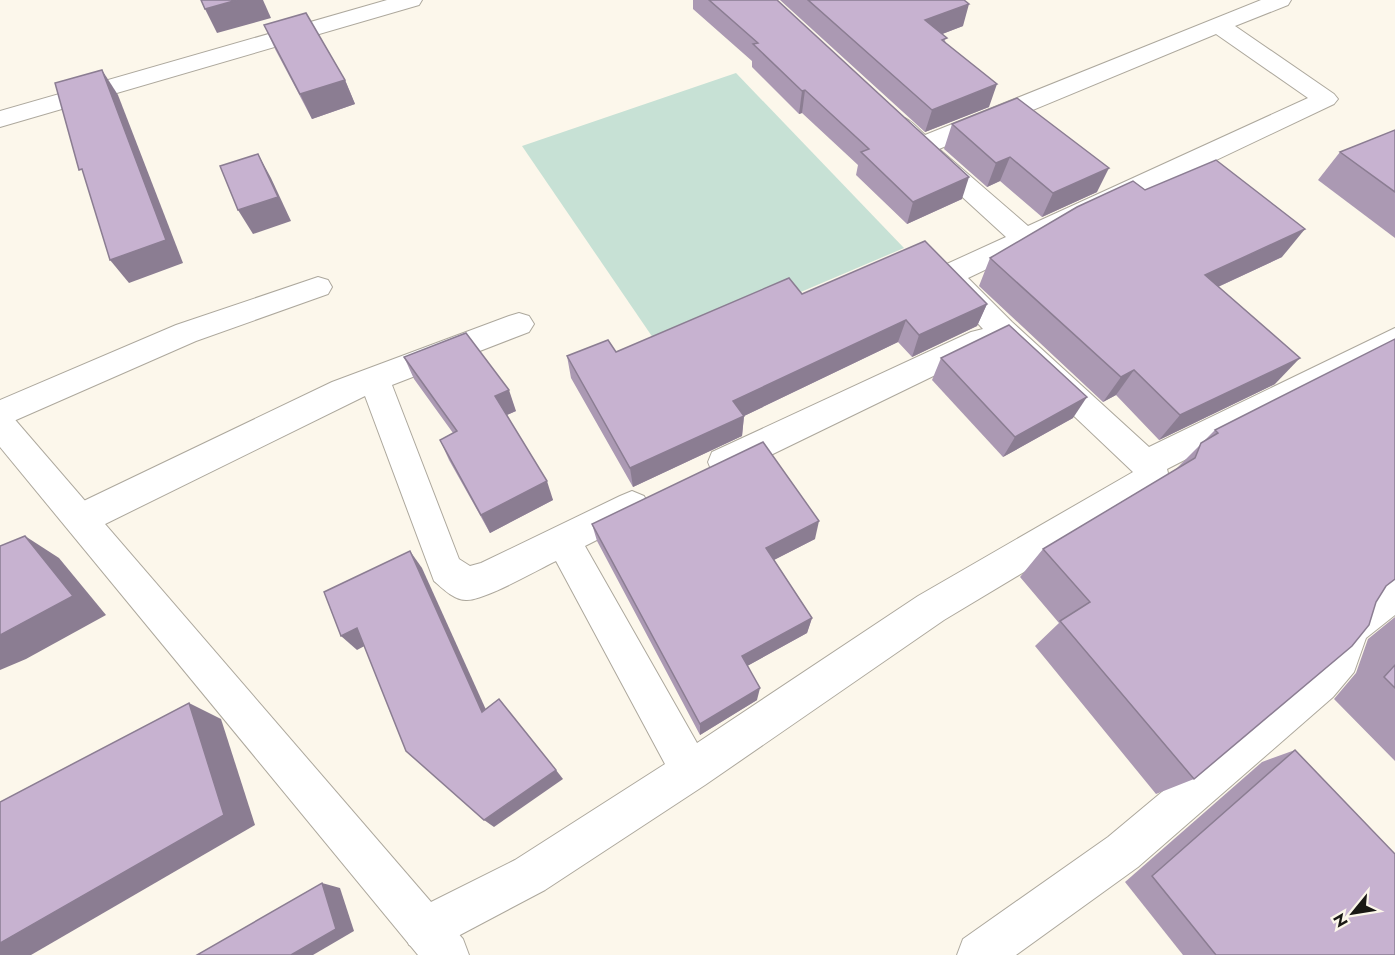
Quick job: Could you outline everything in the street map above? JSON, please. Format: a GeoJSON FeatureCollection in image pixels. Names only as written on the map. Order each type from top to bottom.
{"type":"FeatureCollection","features":[{"type":"Feature","properties":{"kind":"street"},"geometry":{"type":"LineString","coordinates":[[1,116],[411,0]]}},
{"type":"Feature","properties":{"kind":"street"},"geometry":{"type":"LineString","coordinates":[[922,146],[1280,0]]}},
{"type":"Feature","properties":{"kind":"street"},"geometry":{"type":"LineString","coordinates":[[0,424],[436,942],[530,875],[691,771],[931,608],[1150,479],[1152,473],[1146,464],[1002,330],[948,275],[1326,99],[1218,25]]}},
{"type":"Feature","properties":{"kind":"street"},"geometry":{"type":"LineString","coordinates":[[878,105],[1024,238]]}},
{"type":"Feature","properties":{"kind":"street"},"geometry":{"type":"LineString","coordinates":[[0,414],[186,333],[318,287]]}},
{"type":"Feature","properties":{"kind":"street"},"geometry":{"type":"LineString","coordinates":[[81,519],[295,413],[374,379],[519,324]]}},
{"type":"Feature","properties":{"kind":"street"},"geometry":{"type":"LineString","coordinates":[[701,473],[1002,330]]}},
{"type":"Feature","properties":{"kind":"street"},"geometry":{"type":"LineString","coordinates":[[1146,464],[1395,339]]}},
{"type":"Feature","properties":{"kind":"street"},"geometry":{"type":"LineString","coordinates":[[374,379],[446,570],[466,584],[488,577],[658,493]]}},
{"type":"Feature","properties":{"kind":"street"},"geometry":{"type":"LineString","coordinates":[[562,539],[691,771]]}},
{"type":"Feature","properties":{"kind":"street"},"geometry":{"type":"LineString","coordinates":[[979,955],[1123,852],[1320,684],[1341,659],[1344,640],[1353,626],[1395,593]]}},
{"type":"Feature","properties":{"kind":"green space"},"geometry":{"type":"Polygon","coordinates":[[[736,73],[904,248],[662,351],[522,146],[736,73]]]}},
{"type":"Feature","properties":{"kind":"building"},"geometry":{"type":"Polygon","coordinates":[[[201,0],[237,0],[205,9],[201,0]]]}},
{"type":"Feature","properties":{"kind":"building"},"geometry":{"type":"Polygon","coordinates":[[[709,0],[777,0],[969,177],[913,202],[861,152],[869,149],[805,90],[802,91],[753,44],[758,43],[709,0]]]}},
{"type":"Feature","properties":{"kind":"building"},"geometry":{"type":"Polygon","coordinates":[[[808,0],[964,0],[969,4],[925,20],[947,38],[942,40],[997,84],[932,110],[808,0]]]}},
{"type":"Feature","properties":{"kind":"building"},"geometry":{"type":"Polygon","coordinates":[[[306,13],[345,80],[300,94],[264,25],[306,13]]]}},
{"type":"Feature","properties":{"kind":"building"},"geometry":{"type":"Polygon","coordinates":[[[102,70],[166,240],[110,260],[82,169],[79,170],[55,83],[102,70]]]}},
{"type":"Feature","properties":{"kind":"building"},"geometry":{"type":"Polygon","coordinates":[[[1017,98],[1109,168],[1053,193],[1010,157],[996,163],[952,124],[1017,98]]]}},
{"type":"Feature","properties":{"kind":"building"},"geometry":{"type":"Polygon","coordinates":[[[1395,130],[1395,192],[1340,152],[1395,130]]]}},
{"type":"Feature","properties":{"kind":"building"},"geometry":{"type":"Polygon","coordinates":[[[258,154],[278,197],[238,210],[220,166],[258,154]]]}},
{"type":"Feature","properties":{"kind":"building"},"geometry":{"type":"Polygon","coordinates":[[[1216,160],[1305,229],[1205,275],[1300,358],[1180,415],[1134,370],[1121,377],[990,258],[1077,207],[1133,181],[1145,190],[1216,160]]]}},
{"type":"Feature","properties":{"kind":"building"},"geometry":{"type":"Polygon","coordinates":[[[925,241],[987,304],[919,335],[906,320],[733,401],[744,416],[630,468],[567,356],[608,340],[616,352],[789,278],[802,294],[925,241]]]}},
{"type":"Feature","properties":{"kind":"building"},"geometry":{"type":"Polygon","coordinates":[[[1009,325],[1087,397],[1015,437],[941,358],[1009,325]]]}},
{"type":"Feature","properties":{"kind":"building"},"geometry":{"type":"Polygon","coordinates":[[[466,333],[509,390],[495,396],[547,481],[481,515],[440,440],[457,431],[404,357],[466,333]]]}},
{"type":"Feature","properties":{"kind":"building"},"geometry":{"type":"Polygon","coordinates":[[[1395,339],[1395,579],[1386,586],[1376,602],[1369,625],[1352,646],[1194,779],[1060,621],[1090,602],[1043,549],[1195,458],[1201,443],[1218,433],[1215,430],[1395,339]]]}},
{"type":"Feature","properties":{"kind":"building"},"geometry":{"type":"Polygon","coordinates":[[[763,442],[819,521],[766,548],[812,618],[742,656],[760,688],[700,724],[592,524],[763,442]]]}},
{"type":"Feature","properties":{"kind":"building"},"geometry":{"type":"Polygon","coordinates":[[[25,536],[73,596],[0,635],[0,546],[25,536]]]}},
{"type":"Feature","properties":{"kind":"building"},"geometry":{"type":"Polygon","coordinates":[[[410,551],[482,712],[499,699],[556,770],[484,820],[406,751],[357,628],[341,636],[324,592],[410,551]]]}},
{"type":"Feature","properties":{"kind":"building"},"geometry":{"type":"Polygon","coordinates":[[[1395,665],[1395,688],[1384,677],[1395,665]]]}},
{"type":"Feature","properties":{"kind":"building"},"geometry":{"type":"Polygon","coordinates":[[[189,703],[224,815],[0,943],[0,802],[189,703]]]}},
{"type":"Feature","properties":{"kind":"building"},"geometry":{"type":"Polygon","coordinates":[[[1295,750],[1395,854],[1395,955],[1216,955],[1152,876],[1295,750]]]}},
{"type":"Feature","properties":{"kind":"building"},"geometry":{"type":"Polygon","coordinates":[[[322,883],[336,929],[291,955],[197,955],[322,883]]]}}]}
